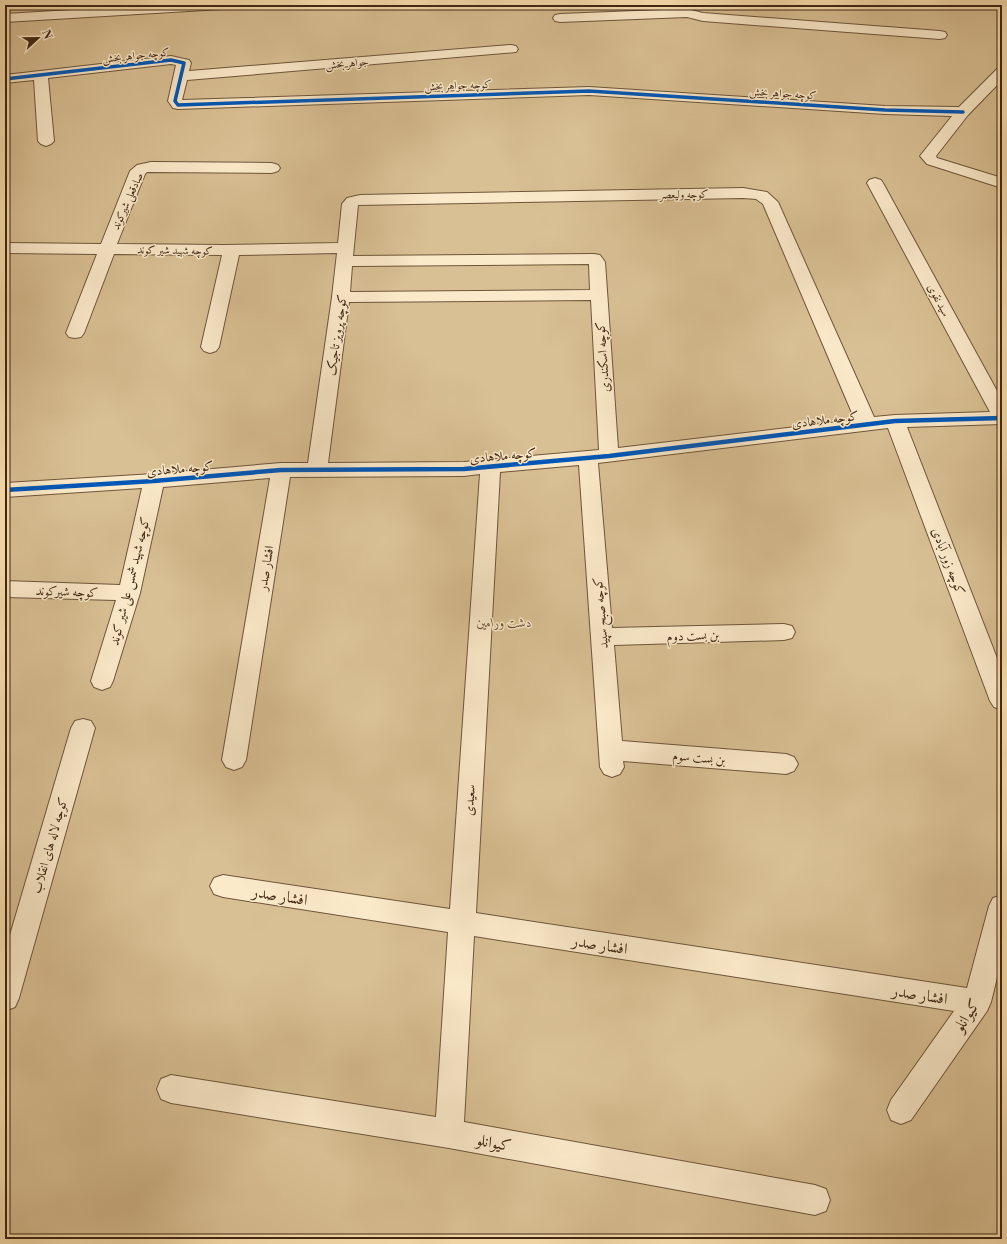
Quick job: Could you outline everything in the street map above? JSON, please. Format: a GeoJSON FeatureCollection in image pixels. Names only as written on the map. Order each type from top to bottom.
{"type":"FeatureCollection","features":[{"type":"Feature","properties":{"kind":"street"},"geometry":{"type":"LineString","coordinates":[[5,18],[222,5]]}},
{"type":"Feature","properties":{"kind":"street"},"geometry":{"type":"LineString","coordinates":[[560,18],[689,9],[703,17],[940,35]]}},
{"type":"Feature","properties":{"kind":"street","name":"جواهر بخش"},"geometry":{"type":"LineString","coordinates":[[182,76],[511,50]]}},
{"type":"Feature","properties":{"kind":"street","name":"کوچه جواهر بخش"},"geometry":{"type":"LineString","coordinates":[[5,78],[171,60],[184,63],[175,101],[178,105],[589,91],[885,110],[963,112]]}},
{"type":"Feature","properties":{"kind":"street"},"geometry":{"type":"LineString","coordinates":[[1002,72],[963,112],[928,156],[929,159],[1002,183]]}},
{"type":"Feature","properties":{"kind":"street"},"geometry":{"type":"LineString","coordinates":[[41,75],[46,141]]}},
{"type":"Feature","properties":{"kind":"street","name":"صادقعلی شیرکوند"},"geometry":{"type":"LineString","coordinates":[[75,333],[138,171],[143,168],[272,168]]}},
{"type":"Feature","properties":{"kind":"street","name":"سید نقوی"},"geometry":{"type":"LineString","coordinates":[[875,183],[1002,418]]}},
{"type":"Feature","properties":{"kind":"street","name":"کوچه ولیعصر"},"geometry":{"type":"LineString","coordinates":[[353,201],[703,194],[761,195],[770,202],[867,424]]}},
{"type":"Feature","properties":{"kind":"street","name":"کوچه پرویز تاجیک"},"geometry":{"type":"LineString","coordinates":[[317,470],[341,297],[350,204],[353,201]]}},
{"type":"Feature","properties":{"kind":"street","name":"کوچه شهید شیر کوند"},"geometry":{"type":"LineString","coordinates":[[5,248],[232,250],[345,255],[594,258]]}},
{"type":"Feature","properties":{"kind":"street"},"geometry":{"type":"LineString","coordinates":[[210,347],[232,250]]}},
{"type":"Feature","properties":{"kind":"street","name":"کوچه اسکندری"},"geometry":{"type":"LineString","coordinates":[[594,258],[597,262],[598,295],[598,457]]}},
{"type":"Feature","properties":{"kind":"street"},"geometry":{"type":"LineString","coordinates":[[341,297],[598,295]]}},
{"type":"Feature","properties":{"kind":"street","name":"کوچه ملاهادی"},"geometry":{"type":"LineString","coordinates":[[5,490],[154,481],[281,470],[464,469],[598,457],[896,421],[1002,418]]}},
{"type":"Feature","properties":{"kind":"street","name":"کوچه زور آبادی"},"geometry":{"type":"LineString","coordinates":[[896,421],[1002,701]]}},
{"type":"Feature","properties":{"kind":"street","name":"کوچه صبح سپید"},"geometry":{"type":"LineString","coordinates":[[598,457],[602,637],[612,759]]}},
{"type":"Feature","properties":{"kind":"street","name":"سعیدی"},"geometry":{"type":"LineString","coordinates":[[449,1134],[490,467]]}},
{"type":"Feature","properties":{"kind":"street","name":"افشار صدر"},"geometry":{"type":"LineString","coordinates":[[234,760],[281,470]]}},
{"type":"Feature","properties":{"kind":"street","name":"کوچه شهید شمس علی شیر کوند"},"geometry":{"type":"LineString","coordinates":[[102,681],[128,593],[154,481]]}},
{"type":"Feature","properties":{"kind":"street","name":"کوچه شیرکوند"},"geometry":{"type":"LineString","coordinates":[[5,589],[128,593]]}},
{"type":"Feature","properties":{"kind":"street","name":"بن بست دوم"},"geometry":{"type":"LineString","coordinates":[[602,637],[784,632]]}},
{"type":"Feature","properties":{"kind":"street","name":"کوچه لاله های انقلاب"},"geometry":{"type":"LineString","coordinates":[[5,998],[10,963],[83,728]]}},
{"type":"Feature","properties":{"kind":"street","name":"بن بست سوم"},"geometry":{"type":"LineString","coordinates":[[612,759],[786,764]]}},
{"type":"Feature","properties":{"kind":"street","name":"افشار صدر"},"geometry":{"type":"LineString","coordinates":[[223,886],[977,1002]]}},
{"type":"Feature","properties":{"kind":"street","name":"کیوانلو"},"geometry":{"type":"LineString","coordinates":[[901,1110],[977,1002],[1002,906]]}},
{"type":"Feature","properties":{"kind":"street","name":"کیوانلو"},"geometry":{"type":"LineString","coordinates":[[171,1089],[449,1134],[815,1200]]}},
{"type":"Feature","properties":{"kind":"green space","name":"دشت ورامین"},"geometry":{"type":"Polygon","coordinates":[[[5,5],[1002,5],[1002,1239],[5,1239],[5,5]]]}},
{"type":"Feature","properties":{"kind":"cycle path"},"geometry":{"type":"LineString","coordinates":[[5,79],[171,60],[184,63],[175,101],[178,105],[589,91],[885,110],[963,112]]}},
{"type":"Feature","properties":{"kind":"cycle path"},"geometry":{"type":"LineString","coordinates":[[5,490],[154,481],[281,470],[464,469],[609,456],[895,421],[1002,418]]}}]}
